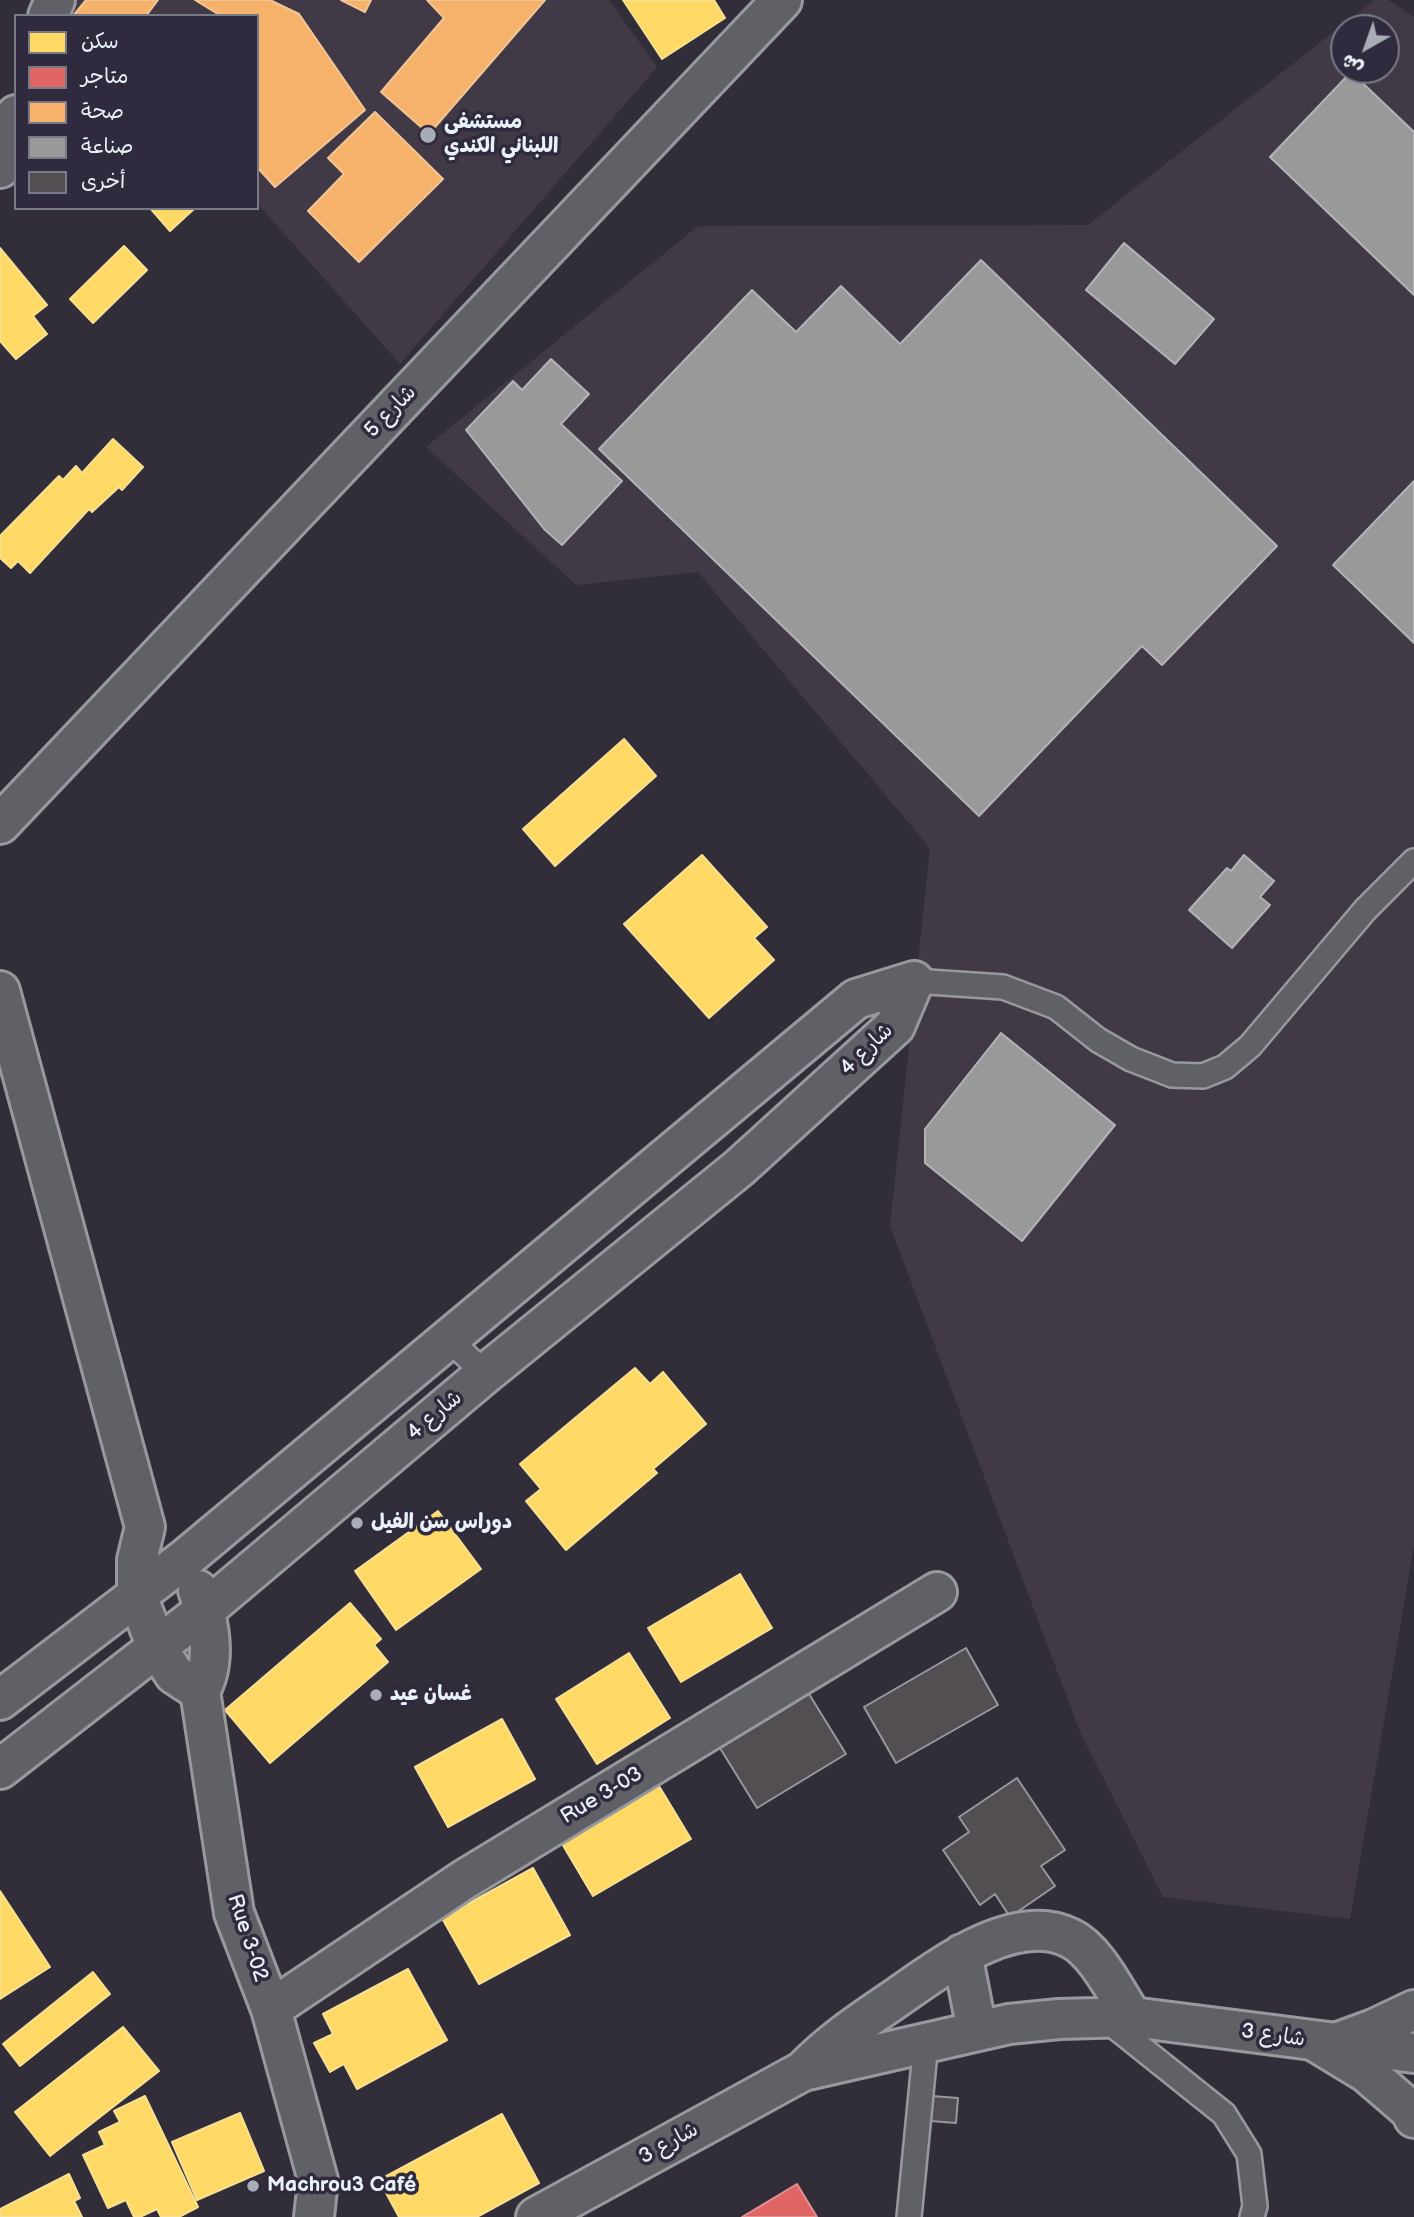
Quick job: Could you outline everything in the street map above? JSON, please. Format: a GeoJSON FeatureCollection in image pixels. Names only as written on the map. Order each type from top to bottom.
{"type":"FeatureCollection","features":[{"type":"Feature","properties":{"kind":"street","name":"شارع 5"},"geometry":{"type":"LineString","coordinates":[[0,824],[782,0]]}},
{"type":"Feature","properties":{"kind":"street"},"geometry":{"type":"LineString","coordinates":[[0,168],[14,126]]}},
{"type":"Feature","properties":{"kind":"street","name":"شارع 4"},"geometry":{"type":"LineString","coordinates":[[0,1700],[186,1558],[856,999],[915,981]]}},
{"type":"Feature","properties":{"kind":"street","name":"شارع 4"},"geometry":{"type":"LineString","coordinates":[[0,1769],[205,1610],[485,1374],[739,1168],[895,1026],[915,981]]}},
{"type":"Feature","properties":{"kind":"street"},"geometry":{"type":"LineString","coordinates":[[0,991],[145,1527],[136,1560],[137,1596],[157,1647],[174,1674],[200,1691],[210,1662],[205,1610],[186,1558],[168,1540],[145,1527]]}},
{"type":"Feature","properties":{"kind":"street","name":"Rue 3-03"},"geometry":{"type":"LineString","coordinates":[[271,2008],[465,1880],[937,1592]]}},
{"type":"Feature","properties":{"kind":"street","name":"Rue 3-02"},"geometry":{"type":"LineString","coordinates":[[200,1691],[234,1913],[271,2008],[316,2199]]}},
{"type":"Feature","properties":{"kind":"street","name":"شارع 3"},"geometry":{"type":"LineString","coordinates":[[536,2217],[803,2071],[842,2035],[962,1954],[986,1944],[1032,1930],[1053,1931],[1072,1938],[1089,1951],[1118,2017]]}},
{"type":"Feature","properties":{"kind":"street"},"geometry":{"type":"LineString","coordinates":[[962,1954],[977,2030]]}},
{"type":"Feature","properties":{"kind":"street"},"geometry":{"type":"LineString","coordinates":[[1324,2043],[1374,2029],[1414,2010]]}},
{"type":"Feature","properties":{"kind":"street","name":"شارع 3"},"geometry":{"type":"LineString","coordinates":[[803,2071],[1009,2024],[1118,2017],[1414,2053]]}},
{"type":"Feature","properties":{"kind":"street"},"geometry":{"type":"LineString","coordinates":[[1324,2043],[1367,2073],[1410,2110],[1414,2118]]}},
{"type":"Feature","properties":{"kind":"street"},"geometry":{"type":"LineString","coordinates":[[316,2199],[337,2204],[342,2217]]}},
{"type":"Feature","properties":{"kind":"lane"},"geometry":{"type":"LineString","coordinates":[[915,981],[1003,987],[1056,1007],[1098,1040],[1131,1059],[1172,1075],[1203,1076],[1225,1067],[1250,1046],[1365,910],[1414,861]]}},
{"type":"Feature","properties":{"kind":"lane"},"geometry":{"type":"LineString","coordinates":[[448,1338],[485,1374]]}},
{"type":"Feature","properties":{"kind":"lane"},"geometry":{"type":"LineString","coordinates":[[1118,2017],[1224,2114],[1249,2154],[1255,2206],[1252,2217]]}},
{"type":"Feature","properties":{"kind":"lane"},"geometry":{"type":"LineString","coordinates":[[909,2217],[926,2042]]}},
{"type":"Feature","properties":{"kind":"shaded area","name":"مستشفى اللبناني الكندي"},"geometry":{"type":"Polygon","coordinates":[[[46,0],[609,0],[657,67],[400,364],[259,205],[259,14],[39,14],[46,0]]]}},
{"type":"Feature","properties":{"kind":"shaded area"},"geometry":{"type":"Polygon","coordinates":[[[1374,0],[1388,0],[1414,17],[1414,1546],[1350,1919],[1163,1897],[1080,1732],[890,1226],[930,848],[698,572],[576,585],[426,447],[698,226],[1088,225],[1330,35],[1330,84],[1400,84],[1400,14],[1356,14],[1374,0]]]}},
{"type":"Feature","properties":{"kind":"building: سكن"},"geometry":{"type":"Polygon","coordinates":[[[623,0],[714,0],[725,18],[662,59],[623,0]]]}},
{"type":"Feature","properties":{"kind":"building: سكن"},"geometry":{"type":"Polygon","coordinates":[[[152,210],[193,210],[170,231],[152,210]]]}},
{"type":"Feature","properties":{"kind":"building: سكن"},"geometry":{"type":"Polygon","coordinates":[[[124,246],[147,270],[93,323],[70,299],[124,246]]]}},
{"type":"Feature","properties":{"kind":"building: سكن"},"geometry":{"type":"Polygon","coordinates":[[[0,248],[47,305],[33,316],[47,334],[16,359],[0,341],[0,248]]]}},
{"type":"Feature","properties":{"kind":"building: سكن"},"geometry":{"type":"Polygon","coordinates":[[[113,439],[143,467],[122,490],[119,487],[92,512],[89,509],[30,573],[18,561],[11,568],[0,558],[0,536],[59,476],[63,480],[76,466],[82,473],[113,439]]]}},
{"type":"Feature","properties":{"kind":"building: سكن"},"geometry":{"type":"Polygon","coordinates":[[[624,739],[656,776],[555,866],[523,829],[624,739]]]}},
{"type":"Feature","properties":{"kind":"building: سكن"},"geometry":{"type":"Polygon","coordinates":[[[702,855],[767,927],[754,938],[774,960],[709,1018],[624,924],[702,855]]]}},
{"type":"Feature","properties":{"kind":"building: سكن"},"geometry":{"type":"Polygon","coordinates":[[[635,1368],[650,1384],[663,1372],[706,1424],[653,1469],[657,1473],[566,1550],[526,1501],[541,1489],[520,1464],[635,1368]]]}},
{"type":"Feature","properties":{"kind":"building: سكن"},"geometry":{"type":"Polygon","coordinates":[[[438,1511],[481,1569],[396,1630],[355,1571],[438,1511]]]}},
{"type":"Feature","properties":{"kind":"building: سكن"},"geometry":{"type":"Polygon","coordinates":[[[740,1574],[772,1628],[681,1682],[648,1628],[740,1574]]]}},
{"type":"Feature","properties":{"kind":"building: سكن"},"geometry":{"type":"Polygon","coordinates":[[[350,1603],[381,1639],[374,1645],[388,1662],[270,1763],[225,1710],[350,1603]]]}},
{"type":"Feature","properties":{"kind":"building: سكن"},"geometry":{"type":"Polygon","coordinates":[[[629,1653],[670,1718],[597,1764],[556,1699],[629,1653]]]}},
{"type":"Feature","properties":{"kind":"building: سكن"},"geometry":{"type":"Polygon","coordinates":[[[502,1719],[535,1779],[448,1827],[415,1767],[502,1719]]]}},
{"type":"Feature","properties":{"kind":"building: سكن"},"geometry":{"type":"Polygon","coordinates":[[[659,1786],[691,1839],[593,1896],[561,1842],[659,1786]]]}},
{"type":"Feature","properties":{"kind":"building: سكن"},"geometry":{"type":"Polygon","coordinates":[[[533,1868],[570,1935],[479,1984],[442,1918],[533,1868]]]}},
{"type":"Feature","properties":{"kind":"building: سكن"},"geometry":{"type":"Polygon","coordinates":[[[0,1891],[50,1967],[0,1999],[0,1891]]]}},
{"type":"Feature","properties":{"kind":"building: سكن"},"geometry":{"type":"Polygon","coordinates":[[[408,1969],[447,2040],[357,2089],[344,2064],[330,2072],[314,2043],[333,2034],[323,2014],[408,1969]]]}},
{"type":"Feature","properties":{"kind":"building: سكن"},"geometry":{"type":"Polygon","coordinates":[[[93,1972],[110,1994],[20,2066],[3,2044],[93,1972]]]}},
{"type":"Feature","properties":{"kind":"building: سكن"},"geometry":{"type":"Polygon","coordinates":[[[123,2027],[159,2071],[50,2156],[15,2112],[123,2027]]]}},
{"type":"Feature","properties":{"kind":"building: سكن"},"geometry":{"type":"Polygon","coordinates":[[[145,2096],[198,2207],[179,2217],[161,2217],[157,2209],[134,2217],[126,2200],[108,2208],[83,2155],[105,2145],[99,2132],[120,2122],[114,2111],[145,2096]]]}},
{"type":"Feature","properties":{"kind":"building: سكن"},"geometry":{"type":"Polygon","coordinates":[[[240,2113],[264,2171],[197,2200],[172,2142],[240,2113]]]}},
{"type":"Feature","properties":{"kind":"building: سكن"},"geometry":{"type":"Polygon","coordinates":[[[502,2114],[539,2183],[477,2217],[399,2217],[379,2180],[502,2114]]]}},
{"type":"Feature","properties":{"kind":"building: سكن"},"geometry":{"type":"Polygon","coordinates":[[[69,2174],[80,2198],[74,2201],[82,2217],[0,2217],[0,2209],[69,2174]]]}},
{"type":"Feature","properties":{"kind":"building: متاجر"},"geometry":{"type":"Polygon","coordinates":[[[797,2184],[817,2217],[742,2217],[797,2184]]]}},
{"type":"Feature","properties":{"kind":"building: صحة"},"geometry":{"type":"Polygon","coordinates":[[[86,0],[158,0],[148,14],[75,14],[86,0]]]}},
{"type":"Feature","properties":{"kind":"building: صحة"},"geometry":{"type":"Polygon","coordinates":[[[195,0],[270,0],[299,14],[365,110],[275,187],[259,169],[259,14],[218,14],[195,0]]]}},
{"type":"Feature","properties":{"kind":"building: صحة"},"geometry":{"type":"Polygon","coordinates":[[[341,0],[371,0],[365,12],[341,0]]]}},
{"type":"Feature","properties":{"kind":"building: صحة"},"geometry":{"type":"Polygon","coordinates":[[[427,0],[545,0],[429,134],[381,92],[444,18],[427,0]]]}},
{"type":"Feature","properties":{"kind":"building: صحة"},"geometry":{"type":"Polygon","coordinates":[[[375,112],[443,179],[359,262],[308,211],[344,174],[328,158],[375,112]]]}},
{"type":"Feature","properties":{"kind":"building: صناعة"},"geometry":{"type":"Polygon","coordinates":[[[1340,84],[1364,84],[1414,132],[1414,295],[1270,157],[1340,84]]]}},
{"type":"Feature","properties":{"kind":"building: صناعة"},"geometry":{"type":"Polygon","coordinates":[[[1124,243],[1214,319],[1175,364],[1086,290],[1124,243]]]}},
{"type":"Feature","properties":{"kind":"building: صناعة"},"geometry":{"type":"Polygon","coordinates":[[[981,260],[1277,546],[1162,665],[1142,646],[979,816],[599,449],[752,290],[796,332],[841,286],[900,344],[981,260]]]}},
{"type":"Feature","properties":{"kind":"building: صناعة"},"geometry":{"type":"Polygon","coordinates":[[[551,359],[589,394],[561,424],[622,481],[562,545],[544,529],[466,430],[513,381],[522,390],[551,359]]]}},
{"type":"Feature","properties":{"kind":"building: صناعة"},"geometry":{"type":"Polygon","coordinates":[[[1414,481],[1414,643],[1333,565],[1414,481]]]}},
{"type":"Feature","properties":{"kind":"building: صناعة"},"geometry":{"type":"Polygon","coordinates":[[[1244,855],[1274,881],[1260,897],[1270,905],[1232,948],[1189,910],[1227,868],[1231,871],[1244,855]]]}},
{"type":"Feature","properties":{"kind":"building: صناعة"},"geometry":{"type":"Polygon","coordinates":[[[1001,1033],[1115,1125],[1022,1241],[925,1163],[925,1129],[1001,1033]]]}},
{"type":"Feature","properties":{"kind":"building: أخرى"},"geometry":{"type":"Polygon","coordinates":[[[966,1648],[998,1705],[896,1763],[864,1707],[966,1648]]]}},
{"type":"Feature","properties":{"kind":"building: أخرى"},"geometry":{"type":"Polygon","coordinates":[[[809,1694],[846,1754],[757,1808],[720,1748],[809,1694]]]}},
{"type":"Feature","properties":{"kind":"building: أخرى"},"geometry":{"type":"Polygon","coordinates":[[[1017,1778],[1065,1850],[1041,1866],[1055,1886],[1010,1917],[995,1894],[980,1905],[943,1850],[969,1832],[959,1817],[1017,1778]]]}},
{"type":"Feature","properties":{"kind":"building: أخرى"},"geometry":{"type":"Polygon","coordinates":[[[932,2096],[958,2098],[956,2123],[931,2121],[932,2096]]]}},
{"type":"Feature","properties":{"kind":"place","name":"مستشفى اللبناني الكندي"},"geometry":{"type":"Point","coordinates":[428,135]}},
{"type":"Feature","properties":{"kind":"place","name":"دوراس سن الفيل"},"geometry":{"type":"Point","coordinates":[357,1523]}},
{"type":"Feature","properties":{"kind":"place","name":"غسان عيد"},"geometry":{"type":"Point","coordinates":[376,1695]}},
{"type":"Feature","properties":{"kind":"place","name":"Machrou3 Café"},"geometry":{"type":"Point","coordinates":[253,2186]}}]}
